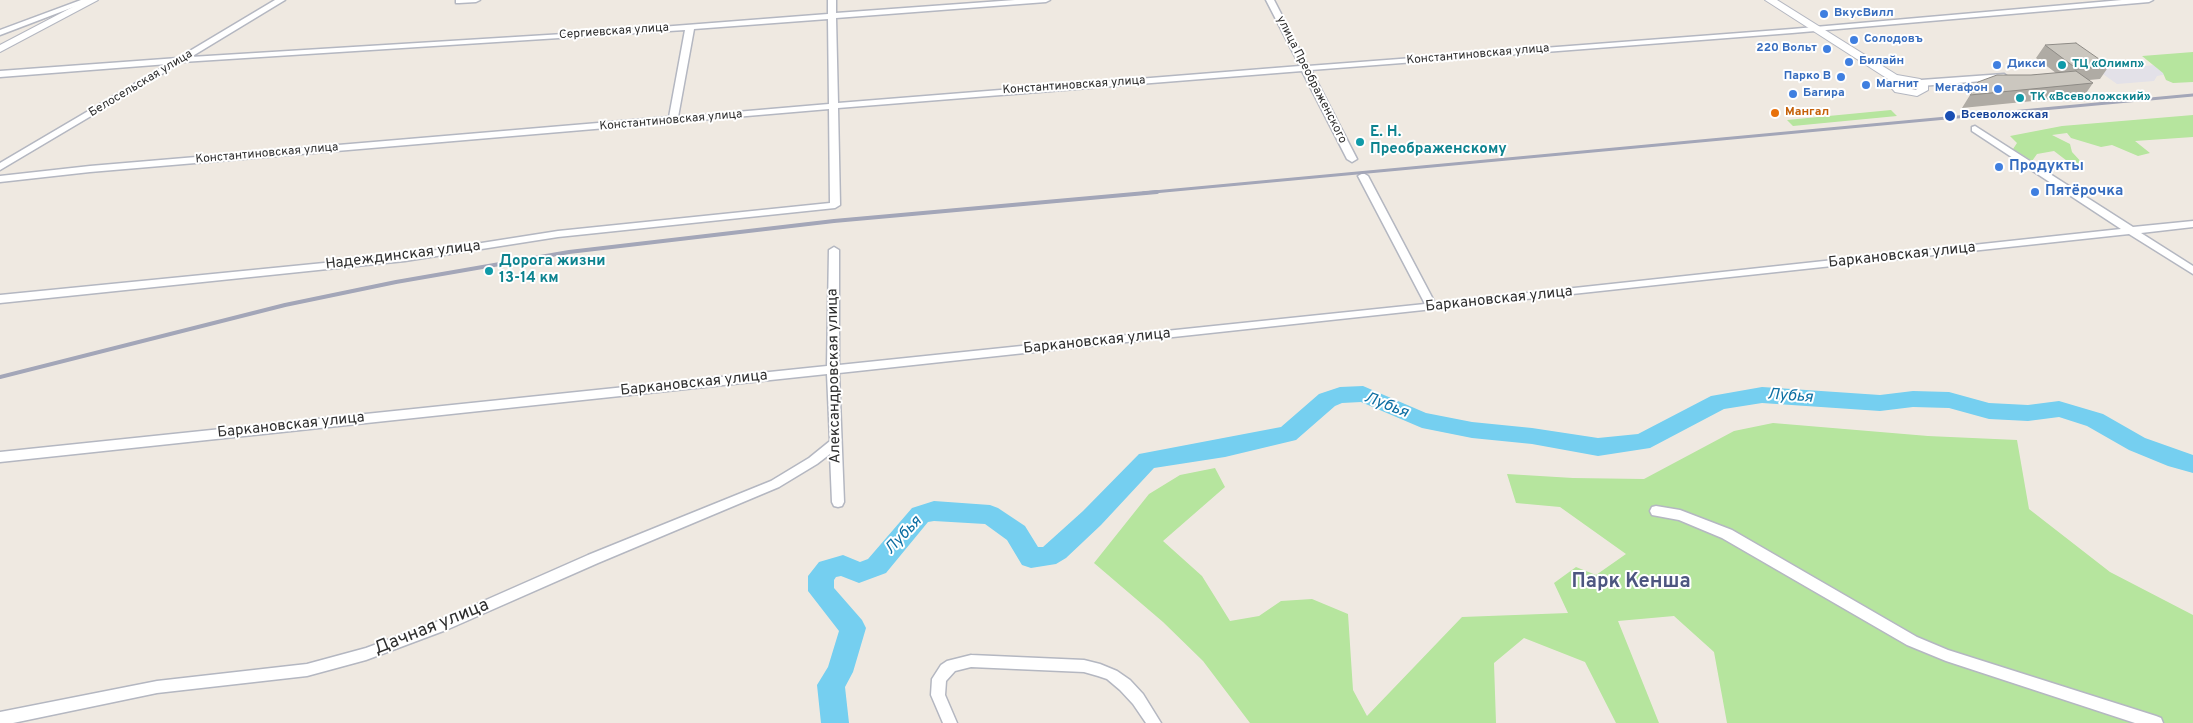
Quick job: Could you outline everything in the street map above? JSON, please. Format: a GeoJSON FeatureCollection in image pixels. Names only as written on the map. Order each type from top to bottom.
{"type":"FeatureCollection","features":[{"type":"Feature","properties":{"kind":"street"},"geometry":{"type":"LineString","coordinates":[[0,33],[88,0]]}},
{"type":"Feature","properties":{"kind":"street"},"geometry":{"type":"LineString","coordinates":[[0,49],[93,0]]}},
{"type":"Feature","properties":{"kind":"street","name":"Белосельская улица"},"geometry":{"type":"LineString","coordinates":[[0,167],[281,0]]}},
{"type":"Feature","properties":{"kind":"street"},"geometry":{"type":"LineString","coordinates":[[459,1],[476,0]]}},
{"type":"Feature","properties":{"kind":"street"},"geometry":{"type":"LineString","coordinates":[[832,0],[833,107]]}},
{"type":"Feature","properties":{"kind":"street","name":"Сергиевская улица"},"geometry":{"type":"LineString","coordinates":[[0,74],[1046,0]]}},
{"type":"Feature","properties":{"kind":"street","name":"улица Преображенского"},"geometry":{"type":"LineString","coordinates":[[1270,0],[1352,159]]}},
{"type":"Feature","properties":{"kind":"street"},"geometry":{"type":"LineString","coordinates":[[1770,0],[1894,78],[1891,82],[1893,86],[1908,92],[1923,90],[1921,83],[2016,76]]}},
{"type":"Feature","properties":{"kind":"street","name":"Константиновская улица"},"geometry":{"type":"LineString","coordinates":[[0,179],[100,168],[1023,90],[2149,0]]}},
{"type":"Feature","properties":{"kind":"street"},"geometry":{"type":"LineString","coordinates":[[673,121],[690,26]]}},
{"type":"Feature","properties":{"kind":"street","name":"Надеждинская улица"},"geometry":{"type":"LineString","coordinates":[[0,299],[406,258],[596,229],[835,205],[833,107]]}},
{"type":"Feature","properties":{"kind":"street"},"geometry":{"type":"LineString","coordinates":[[1975,129],[2193,271]]}},
{"type":"Feature","properties":{"kind":"street"},"geometry":{"type":"LineString","coordinates":[[1363,176],[1432,307]]}},
{"type":"Feature","properties":{"kind":"street","name":"Баркановская улица"},"geometry":{"type":"LineString","coordinates":[[0,457],[1432,307],[2193,224]]}},
{"type":"Feature","properties":{"kind":"street","name":"Александровская улица"},"geometry":{"type":"LineString","coordinates":[[834,250],[834,444],[838,502]]}},
{"type":"Feature","properties":{"kind":"street","name":"Дачная улица"},"geometry":{"type":"LineString","coordinates":[[0,718],[157,687],[307,670],[366,654],[432,630],[593,559],[775,484],[813,461],[834,444]]}},
{"type":"Feature","properties":{"kind":"street"},"geometry":{"type":"LineString","coordinates":[[1656,511],[1680,514],[1727,534],[1912,641],[1946,655],[2156,723]]}},
{"type":"Feature","properties":{"kind":"street"},"geometry":{"type":"LineString","coordinates":[[950,723],[942,707],[937,687],[941,674],[952,665],[971,661],[1084,666],[1112,675],[1138,699],[1154,723]]}},
{"type":"Feature","properties":{"kind":"shaded area"},"geometry":{"type":"Polygon","coordinates":[[[2140,63],[2146,66],[2153,65],[2167,74],[2157,76],[2154,81],[2117,84],[2093,67],[2140,63]]]}},
{"type":"Feature","properties":{"kind":"green space"},"geometry":{"type":"Polygon","coordinates":[[[2193,52],[2193,82],[2173,83],[2166,80],[2163,73],[2142,56],[2193,52]]]}},
{"type":"Feature","properties":{"kind":"green space"},"geometry":{"type":"Polygon","coordinates":[[[1891,110],[1897,116],[1793,126],[1787,120],[1891,110]]]}},
{"type":"Feature","properties":{"kind":"green space"},"geometry":{"type":"Polygon","coordinates":[[[2193,115],[2193,137],[2135,141],[2150,153],[2138,156],[2112,145],[2101,147],[2071,138],[2067,133],[2052,135],[2070,144],[2072,152],[2084,165],[2075,167],[2054,151],[2037,154],[2032,161],[2013,149],[2017,143],[2010,136],[2062,126],[2193,115]]]}},
{"type":"Feature","properties":{"kind":"green space"},"geometry":{"type":"Polygon","coordinates":[[[1773,423],[1928,436],[2017,440],[2029,509],[2110,572],[2193,615],[2193,723],[1727,723],[1714,652],[1674,616],[1618,621],[1659,723],[1616,723],[1585,662],[1524,638],[1494,663],[1496,723],[1250,723],[1203,661],[1163,622],[1094,563],[1149,494],[1180,475],[1215,468],[1225,487],[1163,541],[1202,576],[1230,621],[1259,616],[1281,601],[1312,599],[1348,614],[1353,690],[1367,716],[1462,617],[1568,613],[1554,583],[1576,567],[1596,575],[1626,554],[1560,507],[1516,503],[1507,474],[1573,478],[1644,479],[1734,431],[1773,423]]]}},
{"type":"Feature","properties":{"kind":"building"},"geometry":{"type":"Polygon","coordinates":[[[2076,43],[2109,66],[2077,69],[2045,45],[2076,43]]]}},
{"type":"Feature","properties":{"kind":"building"},"geometry":{"type":"Polygon","coordinates":[[[2076,71],[2093,83],[1970,95],[1978,82],[1997,75],[2031,75],[2076,71]]]}},
{"type":"Feature","properties":{"kind":"waterway","name":"Лубья"},"geometry":{"type":"LineString","coordinates":[[835,723],[831,685],[840,672],[853,628],[821,591],[821,576],[828,569],[843,565],[859,573],[877,566],[920,515],[934,511],[990,515],[1016,533],[1031,558],[1047,557],[1057,551],[1092,518],[1147,460],[1225,448],[1288,434],[1327,400],[1340,395],[1363,394],[1422,420],[1472,430],[1532,436],[1598,447],[1642,442],[1719,402],[1762,395],[1831,398],[1880,403],[1913,399],[1949,400],[1989,411],[2028,413],[2059,409],[2095,420],[2137,444],[2176,460],[2193,464]]}},
{"type":"Feature","properties":{"kind":"railway"},"geometry":{"type":"LineString","coordinates":[[1143,193],[2193,95]]}},
{"type":"Feature","properties":{"kind":"railway"},"geometry":{"type":"LineString","coordinates":[[0,377],[285,305],[396,282],[569,252],[834,221],[1157,192]]}},
{"type":"Feature","properties":{"kind":"place","name":"ВкусВилл"},"geometry":{"type":"Point","coordinates":[1824,14]}},
{"type":"Feature","properties":{"kind":"place","name":"Солодовъ"},"geometry":{"type":"Point","coordinates":[1854,40]}},
{"type":"Feature","properties":{"kind":"place","name":"220 Вольт"},"geometry":{"type":"Point","coordinates":[1827,49]}},
{"type":"Feature","properties":{"kind":"place","name":"Билайн"},"geometry":{"type":"Point","coordinates":[1849,62]}},
{"type":"Feature","properties":{"kind":"place","name":"Дикси"},"geometry":{"type":"Point","coordinates":[1997,65]}},
{"type":"Feature","properties":{"kind":"place","name":"ТЦ «Олимп»"},"geometry":{"type":"Point","coordinates":[2062,65]}},
{"type":"Feature","properties":{"kind":"place","name":"Парко В"},"geometry":{"type":"Point","coordinates":[1841,77]}},
{"type":"Feature","properties":{"kind":"place","name":"Магнит"},"geometry":{"type":"Point","coordinates":[1866,85]}},
{"type":"Feature","properties":{"kind":"place","name":"Мегафон"},"geometry":{"type":"Point","coordinates":[1998,89]}},
{"type":"Feature","properties":{"kind":"place","name":"Багира"},"geometry":{"type":"Point","coordinates":[1793,94]}},
{"type":"Feature","properties":{"kind":"place","name":"ТК «Всеволожский»"},"geometry":{"type":"Point","coordinates":[2020,98]}},
{"type":"Feature","properties":{"kind":"place","name":"Мангал"},"geometry":{"type":"Point","coordinates":[1775,113]}},
{"type":"Feature","properties":{"kind":"place","name":"Всеволожская"},"geometry":{"type":"Point","coordinates":[1950,116]}},
{"type":"Feature","properties":{"kind":"place","name":"Е. Н. Преображенскому"},"geometry":{"type":"Point","coordinates":[1360,142]}},
{"type":"Feature","properties":{"kind":"place","name":"Продукты"},"geometry":{"type":"Point","coordinates":[1999,167]}},
{"type":"Feature","properties":{"kind":"place","name":"Пятёрочка"},"geometry":{"type":"Point","coordinates":[2035,192]}},
{"type":"Feature","properties":{"kind":"place","name":"Дорога жизни 13-14 км"},"geometry":{"type":"Point","coordinates":[489,271]}},
{"type":"Feature","properties":{"kind":"district","name":"Парк Кенша"},"geometry":{"type":"Point","coordinates":[1631,583]}}]}
